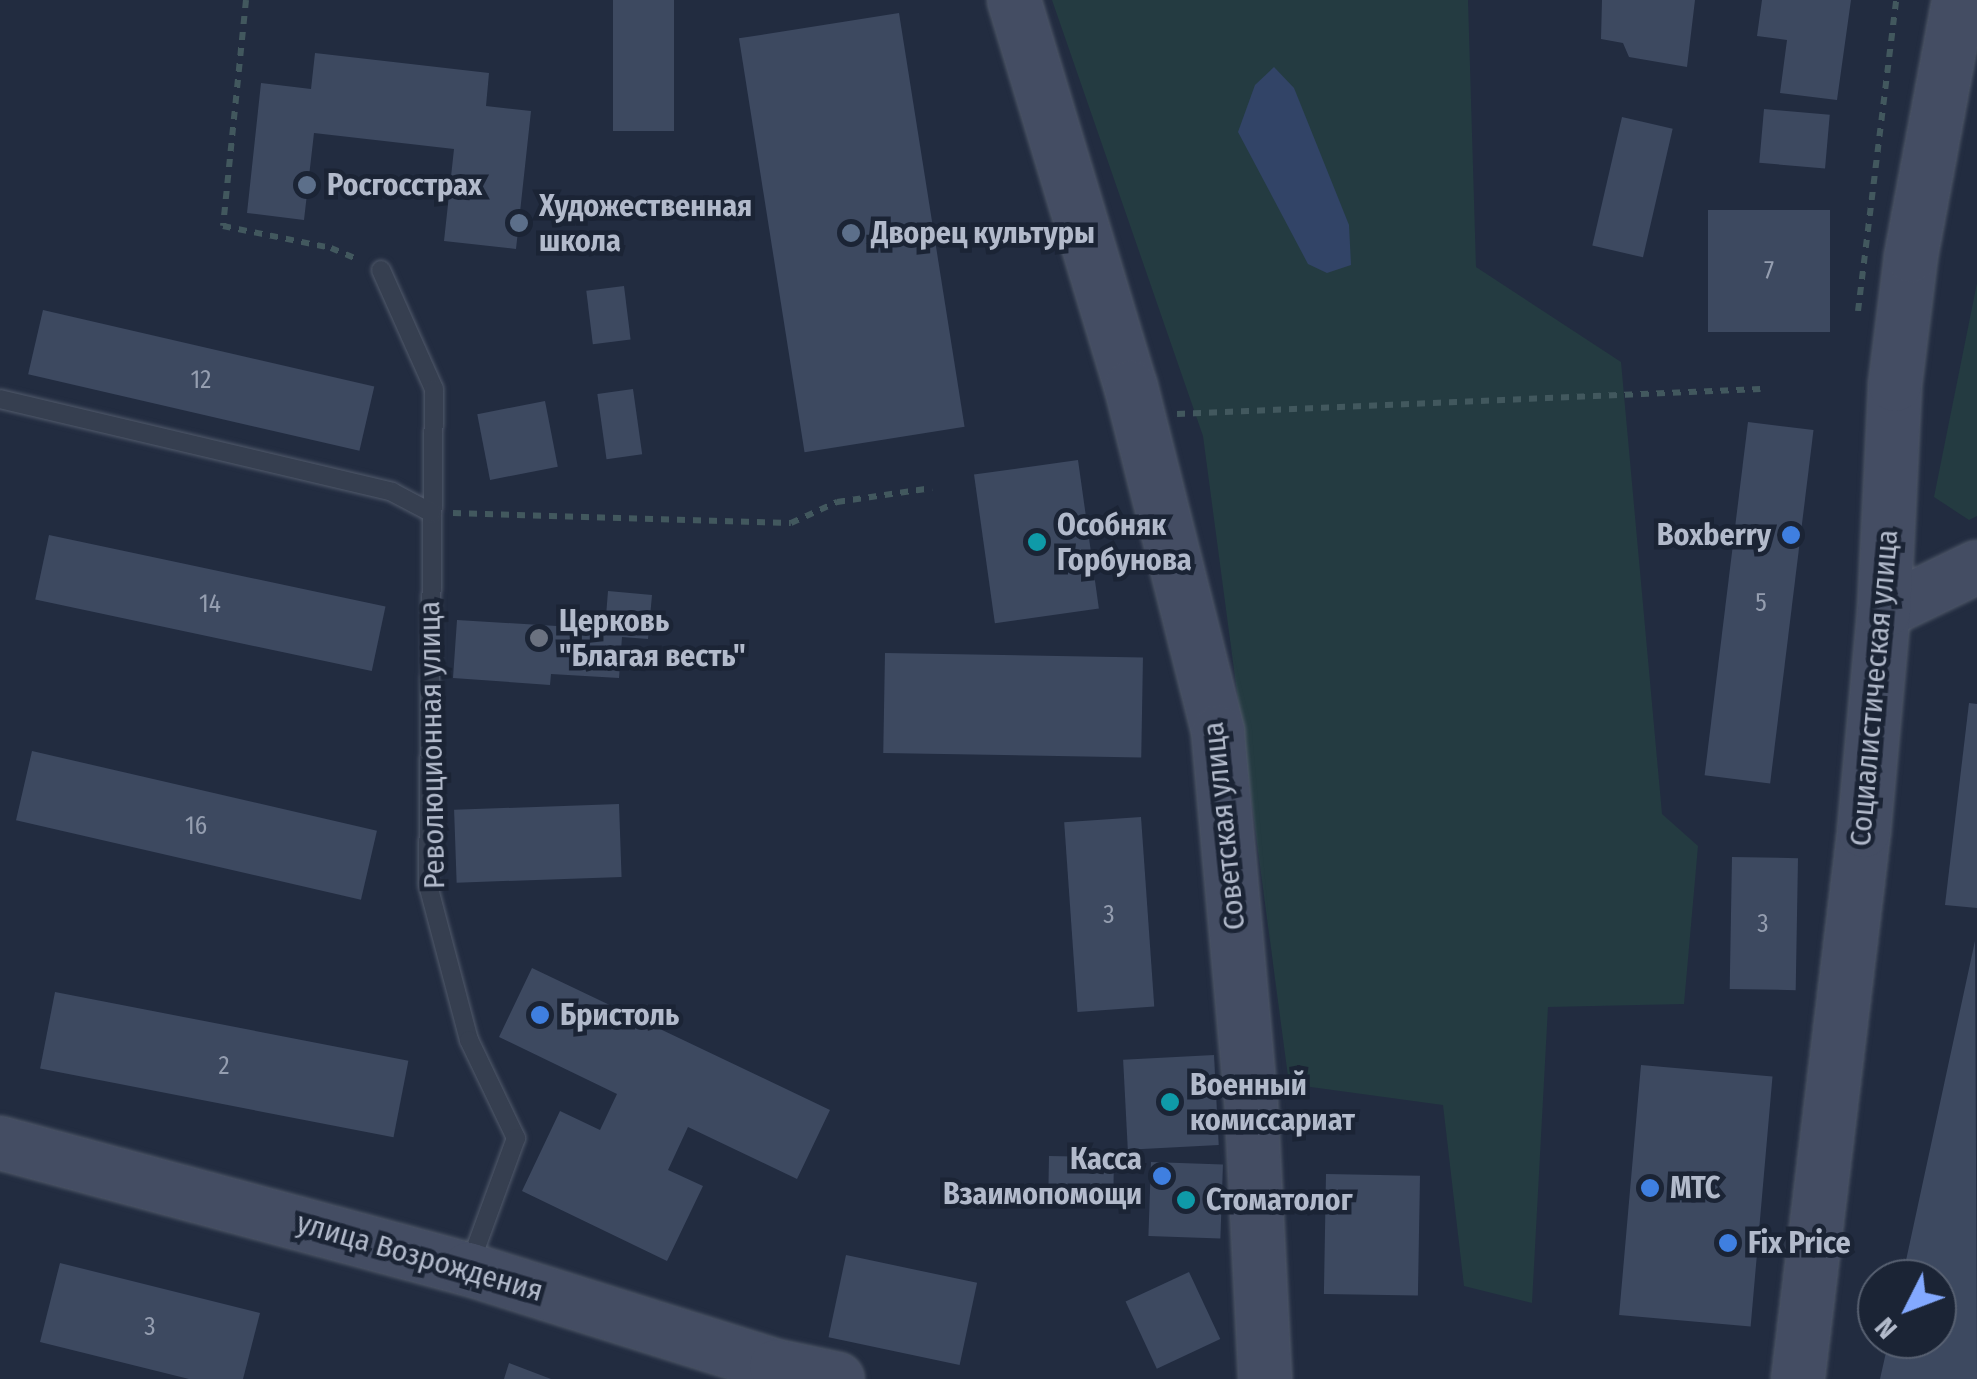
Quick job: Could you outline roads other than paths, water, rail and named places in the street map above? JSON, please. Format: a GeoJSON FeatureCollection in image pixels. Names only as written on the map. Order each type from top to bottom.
{"type":"FeatureCollection","features":[{"type":"Feature","properties":{"kind":"main road","name":"Советская улица"},"geometry":{"type":"LineString","coordinates":[[1014,0],[1138,416],[1218,732],[1250,1099],[1265,1379]]}},
{"type":"Feature","properties":{"kind":"main road","name":"Социалистическая улица"},"geometry":{"type":"LineString","coordinates":[[1798,1379],[1884,612],[1894,385],[1910,256],[1959,0]]}},
{"type":"Feature","properties":{"kind":"main road"},"geometry":{"type":"LineString","coordinates":[[1884,612],[1977,567]]}},
{"type":"Feature","properties":{"kind":"main road","name":"улица Возрождения"},"geometry":{"type":"LineString","coordinates":[[0,1143],[468,1269],[775,1372],[838,1379]]}},
{"type":"Feature","properties":{"kind":"lane","name":"Революционная улица"},"geometry":{"type":"LineString","coordinates":[[381,270],[434,389],[428,885],[468,1040],[516,1138],[468,1269]]}},
{"type":"Feature","properties":{"kind":"lane"},"geometry":{"type":"LineString","coordinates":[[0,400],[392,492],[432,513]]}},
{"type":"Feature","properties":{"kind":"water"},"geometry":{"type":"Polygon","coordinates":[[[1274,67],[1294,88],[1349,225],[1351,265],[1327,273],[1308,264],[1238,132],[1255,85],[1274,67]]]}},
{"type":"Feature","properties":{"kind":"place","name":"Росгосстрах"},"geometry":{"type":"Point","coordinates":[307,185]}},
{"type":"Feature","properties":{"kind":"place","name":"Художественная школа"},"geometry":{"type":"Point","coordinates":[519,223]}},
{"type":"Feature","properties":{"kind":"place","name":"Дворец культуры"},"geometry":{"type":"Point","coordinates":[851,233]}},
{"type":"Feature","properties":{"kind":"place","name":"Boxberry"},"geometry":{"type":"Point","coordinates":[1791,535]}},
{"type":"Feature","properties":{"kind":"place","name":"Особняк Горбунова"},"geometry":{"type":"Point","coordinates":[1037,542]}},
{"type":"Feature","properties":{"kind":"place","name":"Церковь \"Благая весть\""},"geometry":{"type":"Point","coordinates":[539,638]}},
{"type":"Feature","properties":{"kind":"place","name":"Бристоль"},"geometry":{"type":"Point","coordinates":[540,1015]}},
{"type":"Feature","properties":{"kind":"place","name":"Военный комиссариат"},"geometry":{"type":"Point","coordinates":[1170,1102]}},
{"type":"Feature","properties":{"kind":"place","name":"Касса Взаимопомощи"},"geometry":{"type":"Point","coordinates":[1162,1176]}},
{"type":"Feature","properties":{"kind":"place","name":"МТС"},"geometry":{"type":"Point","coordinates":[1650,1188]}},
{"type":"Feature","properties":{"kind":"place","name":"Стоматолог"},"geometry":{"type":"Point","coordinates":[1186,1200]}},
{"type":"Feature","properties":{"kind":"place","name":"Fix Price"},"geometry":{"type":"Point","coordinates":[1728,1243]}}]}
